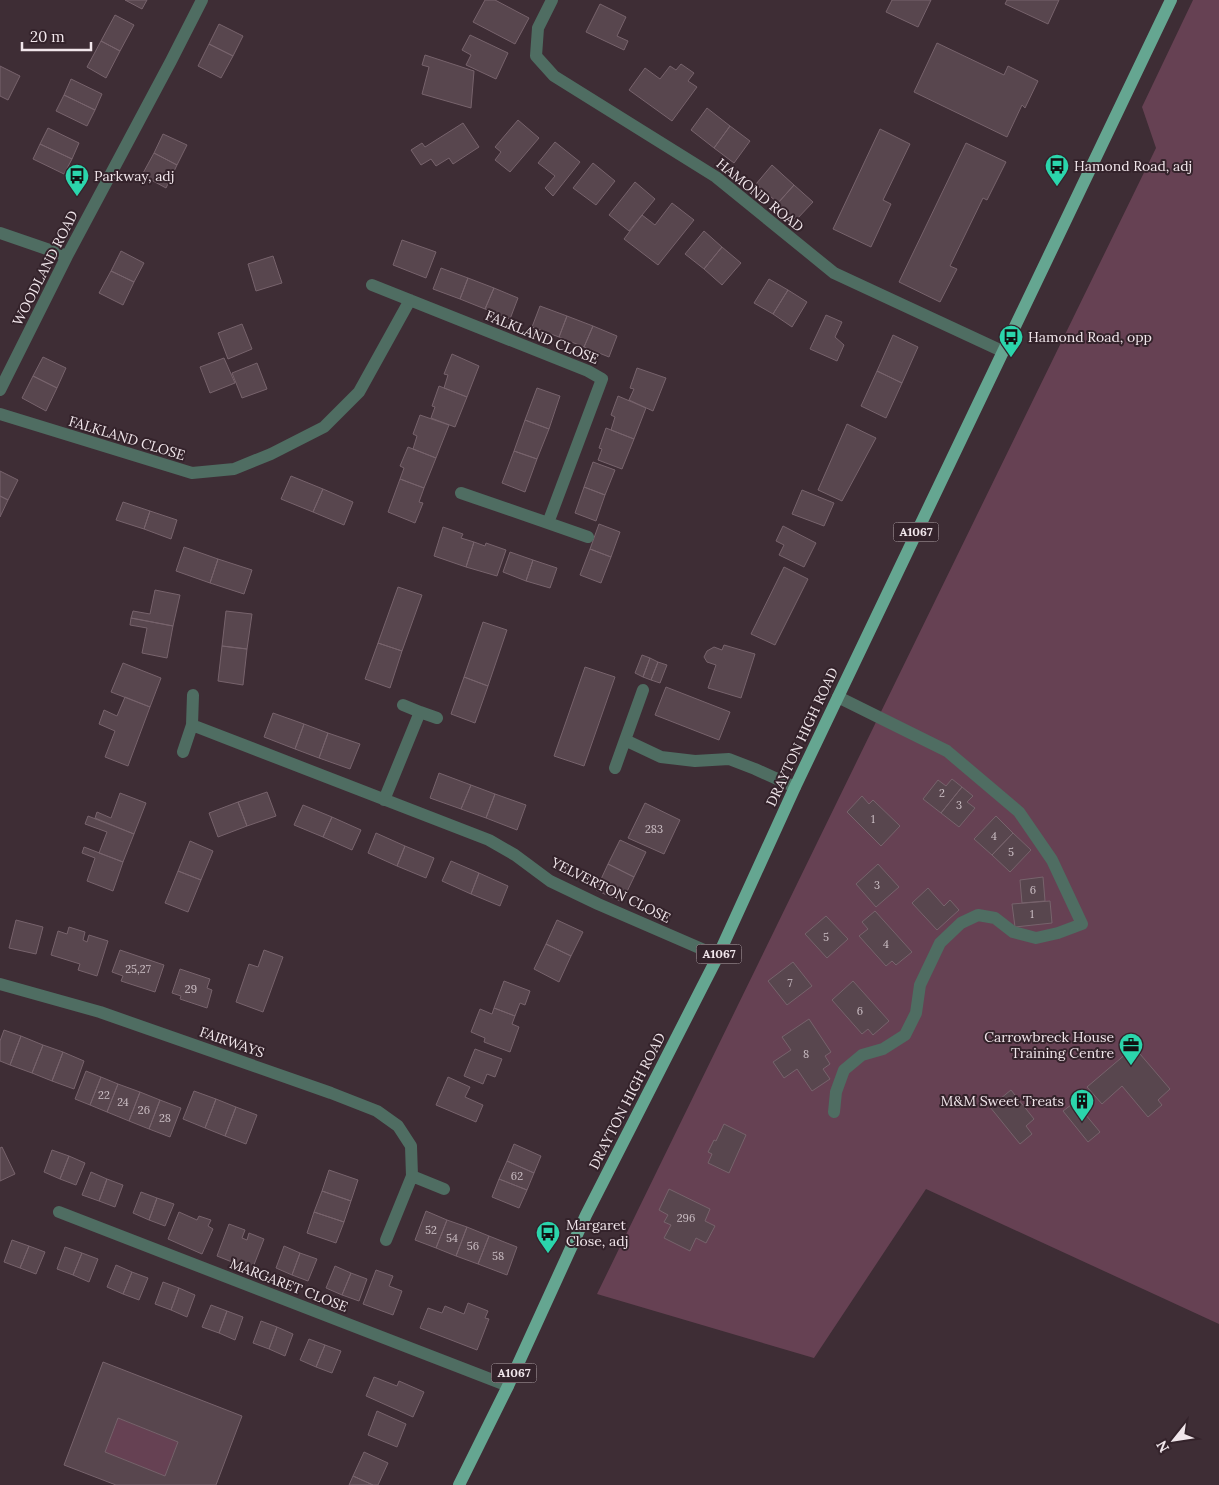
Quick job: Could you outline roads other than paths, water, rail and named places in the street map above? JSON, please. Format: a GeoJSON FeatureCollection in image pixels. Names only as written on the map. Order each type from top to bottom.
{"type":"FeatureCollection","features":[{"type":"Feature","properties":{"kind":"main road","name":"DRAYTON HIGH ROAD"},"geometry":{"type":"LineString","coordinates":[[459,1485],[508,1386],[586,1215],[718,956],[794,787],[1171,0]]}},
{"type":"Feature","properties":{"kind":"street","name":"WOODLAND ROAD"},"geometry":{"type":"LineString","coordinates":[[0,390],[67,256],[202,0]]}},
{"type":"Feature","properties":{"kind":"street","name":"HAMOND ROAD"},"geometry":{"type":"LineString","coordinates":[[552,0],[538,28],[536,56],[554,76],[716,177],[834,273],[1002,351]]}},
{"type":"Feature","properties":{"kind":"street"},"geometry":{"type":"LineString","coordinates":[[1,230],[67,256]]}},
{"type":"Feature","properties":{"kind":"street","name":"FALKLAND CLOSE"},"geometry":{"type":"LineString","coordinates":[[372,285],[588,371],[602,379],[548,523]]}},
{"type":"Feature","properties":{"kind":"street","name":"FALKLAND CLOSE"},"geometry":{"type":"LineString","coordinates":[[0,414],[192,473],[234,469],[271,454],[324,427],[359,392],[410,300]]}},
{"type":"Feature","properties":{"kind":"street"},"geometry":{"type":"LineString","coordinates":[[460,493],[588,537]]}},
{"type":"Feature","properties":{"kind":"street"},"geometry":{"type":"LineString","coordinates":[[614,768],[643,690]]}},
{"type":"Feature","properties":{"kind":"street"},"geometry":{"type":"LineString","coordinates":[[183,752],[192,725],[193,695]]}},
{"type":"Feature","properties":{"kind":"street"},"geometry":{"type":"LineString","coordinates":[[834,1112],[836,1092],[844,1070],[862,1055],[883,1050],[905,1036],[916,1013],[920,985],[940,943],[960,923],[978,915],[995,918],[1013,932],[1036,938],[1058,934],[1082,924],[1052,860],[1019,812],[947,751],[838,697]]}},
{"type":"Feature","properties":{"kind":"street"},"geometry":{"type":"LineString","coordinates":[[403,705],[437,718]]}},
{"type":"Feature","properties":{"kind":"street"},"geometry":{"type":"LineString","coordinates":[[384,800],[420,712]]}},
{"type":"Feature","properties":{"kind":"street","name":"YELVERTON CLOSE"},"geometry":{"type":"LineString","coordinates":[[192,725],[489,840],[515,855],[550,881],[718,956]]}},
{"type":"Feature","properties":{"kind":"street"},"geometry":{"type":"LineString","coordinates":[[625,740],[661,757],[695,761],[729,759],[794,787]]}},
{"type":"Feature","properties":{"kind":"street","name":"FAIRWAYS"},"geometry":{"type":"LineString","coordinates":[[0,984],[100,1012],[378,1111],[398,1126],[411,1146],[412,1176],[386,1240]]}},
{"type":"Feature","properties":{"kind":"street"},"geometry":{"type":"LineString","coordinates":[[412,1176],[444,1189]]}},
{"type":"Feature","properties":{"kind":"street","name":"MARGARET CLOSE"},"geometry":{"type":"LineString","coordinates":[[59,1212],[508,1386]]}},
{"type":"Feature","properties":{"kind":"place","name":"Hamond Road, adj"},"geometry":{"type":"Point","coordinates":[1057,187]}},
{"type":"Feature","properties":{"kind":"place","name":"Parkway, adj"},"geometry":{"type":"Point","coordinates":[77,197]}},
{"type":"Feature","properties":{"kind":"place","name":"Hamond Road, opp"},"geometry":{"type":"Point","coordinates":[1011,358]}},
{"type":"Feature","properties":{"kind":"place","name":"Carrowbreck House Training Centre"},"geometry":{"type":"Point","coordinates":[1131,1066]}},
{"type":"Feature","properties":{"kind":"place","name":"M&M Sweet Treats"},"geometry":{"type":"Point","coordinates":[1082,1122]}},
{"type":"Feature","properties":{"kind":"place","name":"Margaret Close, adj"},"geometry":{"type":"Point","coordinates":[548,1254]}}]}
